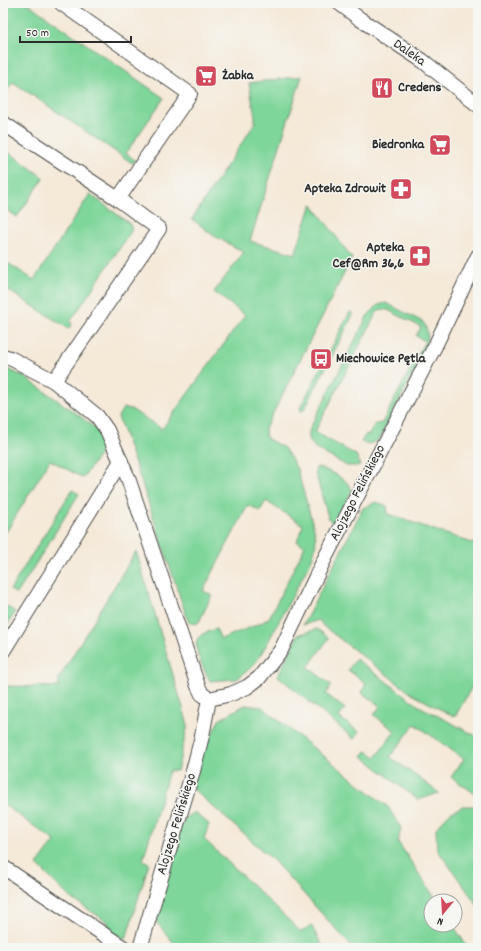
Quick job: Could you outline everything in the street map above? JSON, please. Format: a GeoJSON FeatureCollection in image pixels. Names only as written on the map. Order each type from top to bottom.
{"type":"FeatureCollection","features":[{"type":"Feature","properties":{"kind":"street"},"geometry":{"type":"LineString","coordinates":[[61,3],[190,94],[118,199]]}},
{"type":"Feature","properties":{"kind":"street","name":"Daleka"},"geometry":{"type":"LineString","coordinates":[[339,3],[360,20],[423,62],[478,105]]}},
{"type":"Feature","properties":{"kind":"street"},"geometry":{"type":"LineString","coordinates":[[3,123],[118,199],[159,229],[54,381]]}},
{"type":"Feature","properties":{"kind":"street","name":"Alojzego Felińskiego"},"geometry":{"type":"LineString","coordinates":[[140,948],[195,765],[209,699],[231,694],[247,687],[259,678],[280,650],[324,560],[435,346],[478,256]]}},
{"type":"Feature","properties":{"kind":"street"},"geometry":{"type":"LineString","coordinates":[[3,356],[10,358],[54,381],[97,416],[107,430],[128,478],[198,686],[202,694],[209,699]]}},
{"type":"Feature","properties":{"kind":"street"},"geometry":{"type":"LineString","coordinates":[[3,651],[120,461]]}},
{"type":"Feature","properties":{"kind":"street"},"geometry":{"type":"LineString","coordinates":[[3,867],[124,948]]}},
{"type":"Feature","properties":{"kind":"green space"},"geometry":{"type":"Polygon","coordinates":[[[3,3],[27,3],[164,98],[126,153],[136,161],[132,163],[13,82],[3,96],[3,3]]]}},
{"type":"Feature","properties":{"kind":"green space"},"geometry":{"type":"Polygon","coordinates":[[[302,76],[250,241],[295,254],[312,204],[352,258],[265,429],[266,438],[284,448],[297,469],[315,532],[316,540],[314,554],[267,644],[254,665],[237,679],[210,681],[197,652],[196,646],[199,637],[204,633],[216,629],[221,639],[261,623],[269,618],[305,546],[297,541],[303,525],[266,501],[260,511],[248,505],[203,591],[212,595],[199,622],[195,624],[188,621],[118,417],[123,408],[131,409],[162,429],[245,315],[214,292],[244,252],[214,236],[192,219],[255,123],[249,83],[302,76]]]}},
{"type":"Feature","properties":{"kind":"green space"},"geometry":{"type":"Polygon","coordinates":[[[3,148],[44,178],[17,217],[3,207],[3,148]]]}},
{"type":"Feature","properties":{"kind":"green space"},"geometry":{"type":"Polygon","coordinates":[[[90,194],[130,224],[132,230],[70,322],[72,323],[69,329],[3,287],[3,260],[34,280],[90,194]]]}},
{"type":"Feature","properties":{"kind":"green space"},"geometry":{"type":"Polygon","coordinates":[[[386,303],[423,322],[428,335],[426,349],[379,440],[369,444],[361,442],[366,434],[369,435],[375,424],[382,423],[425,341],[416,336],[421,327],[388,310],[381,309],[377,312],[315,432],[356,455],[360,466],[347,466],[316,449],[309,440],[309,432],[368,315],[378,305],[386,303]]]}},
{"type":"Feature","properties":{"kind":"green space"},"geometry":{"type":"Polygon","coordinates":[[[350,312],[353,313],[353,315],[304,410],[301,411],[300,408],[350,312]]]}},
{"type":"Feature","properties":{"kind":"green space"},"geometry":{"type":"Polygon","coordinates":[[[3,367],[23,376],[80,416],[96,429],[101,437],[104,448],[83,478],[50,460],[3,537],[3,367]]]}},
{"type":"Feature","properties":{"kind":"green space"},"geometry":{"type":"Polygon","coordinates":[[[317,467],[339,476],[347,482],[352,490],[336,522],[331,522],[328,517],[315,472],[317,467]]]}},
{"type":"Feature","properties":{"kind":"green space"},"geometry":{"type":"Polygon","coordinates":[[[72,490],[79,494],[17,594],[10,590],[72,490]]]}},
{"type":"Feature","properties":{"kind":"green space"},"geometry":{"type":"Polygon","coordinates":[[[376,502],[387,506],[388,514],[478,545],[478,676],[456,715],[453,716],[412,694],[323,626],[319,620],[303,625],[363,508],[376,502]]]}},
{"type":"Feature","properties":{"kind":"green space"},"geometry":{"type":"Polygon","coordinates":[[[136,551],[188,725],[177,771],[169,771],[143,860],[149,863],[126,939],[120,938],[106,927],[109,923],[68,896],[37,865],[55,841],[3,804],[3,686],[59,687],[59,678],[136,551]]]}},
{"type":"Feature","properties":{"kind":"green space"},"geometry":{"type":"Polygon","coordinates":[[[3,604],[15,612],[5,629],[3,628],[3,604]]]}},
{"type":"Feature","properties":{"kind":"green space"},"geometry":{"type":"Polygon","coordinates":[[[317,629],[329,638],[308,667],[331,685],[326,694],[345,709],[339,717],[359,732],[354,739],[278,676],[298,635],[317,629]]]}},
{"type":"Feature","properties":{"kind":"green space"},"geometry":{"type":"Polygon","coordinates":[[[356,659],[419,706],[478,737],[478,793],[474,793],[451,777],[464,759],[415,724],[390,757],[439,793],[418,800],[362,756],[366,751],[376,757],[395,731],[374,715],[380,706],[362,693],[366,683],[348,670],[356,659]]]}},
{"type":"Feature","properties":{"kind":"green space"},"geometry":{"type":"Polygon","coordinates":[[[245,705],[262,707],[388,807],[401,828],[398,842],[432,893],[423,893],[423,933],[458,933],[468,948],[353,948],[273,860],[192,788],[202,753],[219,720],[245,705]]]}},
{"type":"Feature","properties":{"kind":"green space"},"geometry":{"type":"Polygon","coordinates":[[[463,806],[478,806],[478,906],[437,849],[436,828],[450,813],[463,806]]]}},
{"type":"Feature","properties":{"kind":"green space"},"geometry":{"type":"Polygon","coordinates":[[[194,812],[209,824],[204,839],[301,932],[311,925],[322,945],[320,948],[178,948],[156,922],[183,819],[194,812]]]}},
{"type":"Feature","properties":{"kind":"place","name":"Żabka"},"geometry":{"type":"Point","coordinates":[206,76]}},
{"type":"Feature","properties":{"kind":"place","name":"Credens"},"geometry":{"type":"Point","coordinates":[382,88]}},
{"type":"Feature","properties":{"kind":"place","name":"Biedronka"},"geometry":{"type":"Point","coordinates":[440,145]}},
{"type":"Feature","properties":{"kind":"place","name":"Apteka Zdrowit"},"geometry":{"type":"Point","coordinates":[401,189]}},
{"type":"Feature","properties":{"kind":"place","name":"Apteka Cef@Rm 36,6"},"geometry":{"type":"Point","coordinates":[420,256]}},
{"type":"Feature","properties":{"kind":"place","name":"Miechowice Pętla"},"geometry":{"type":"Point","coordinates":[321,359]}}]}
